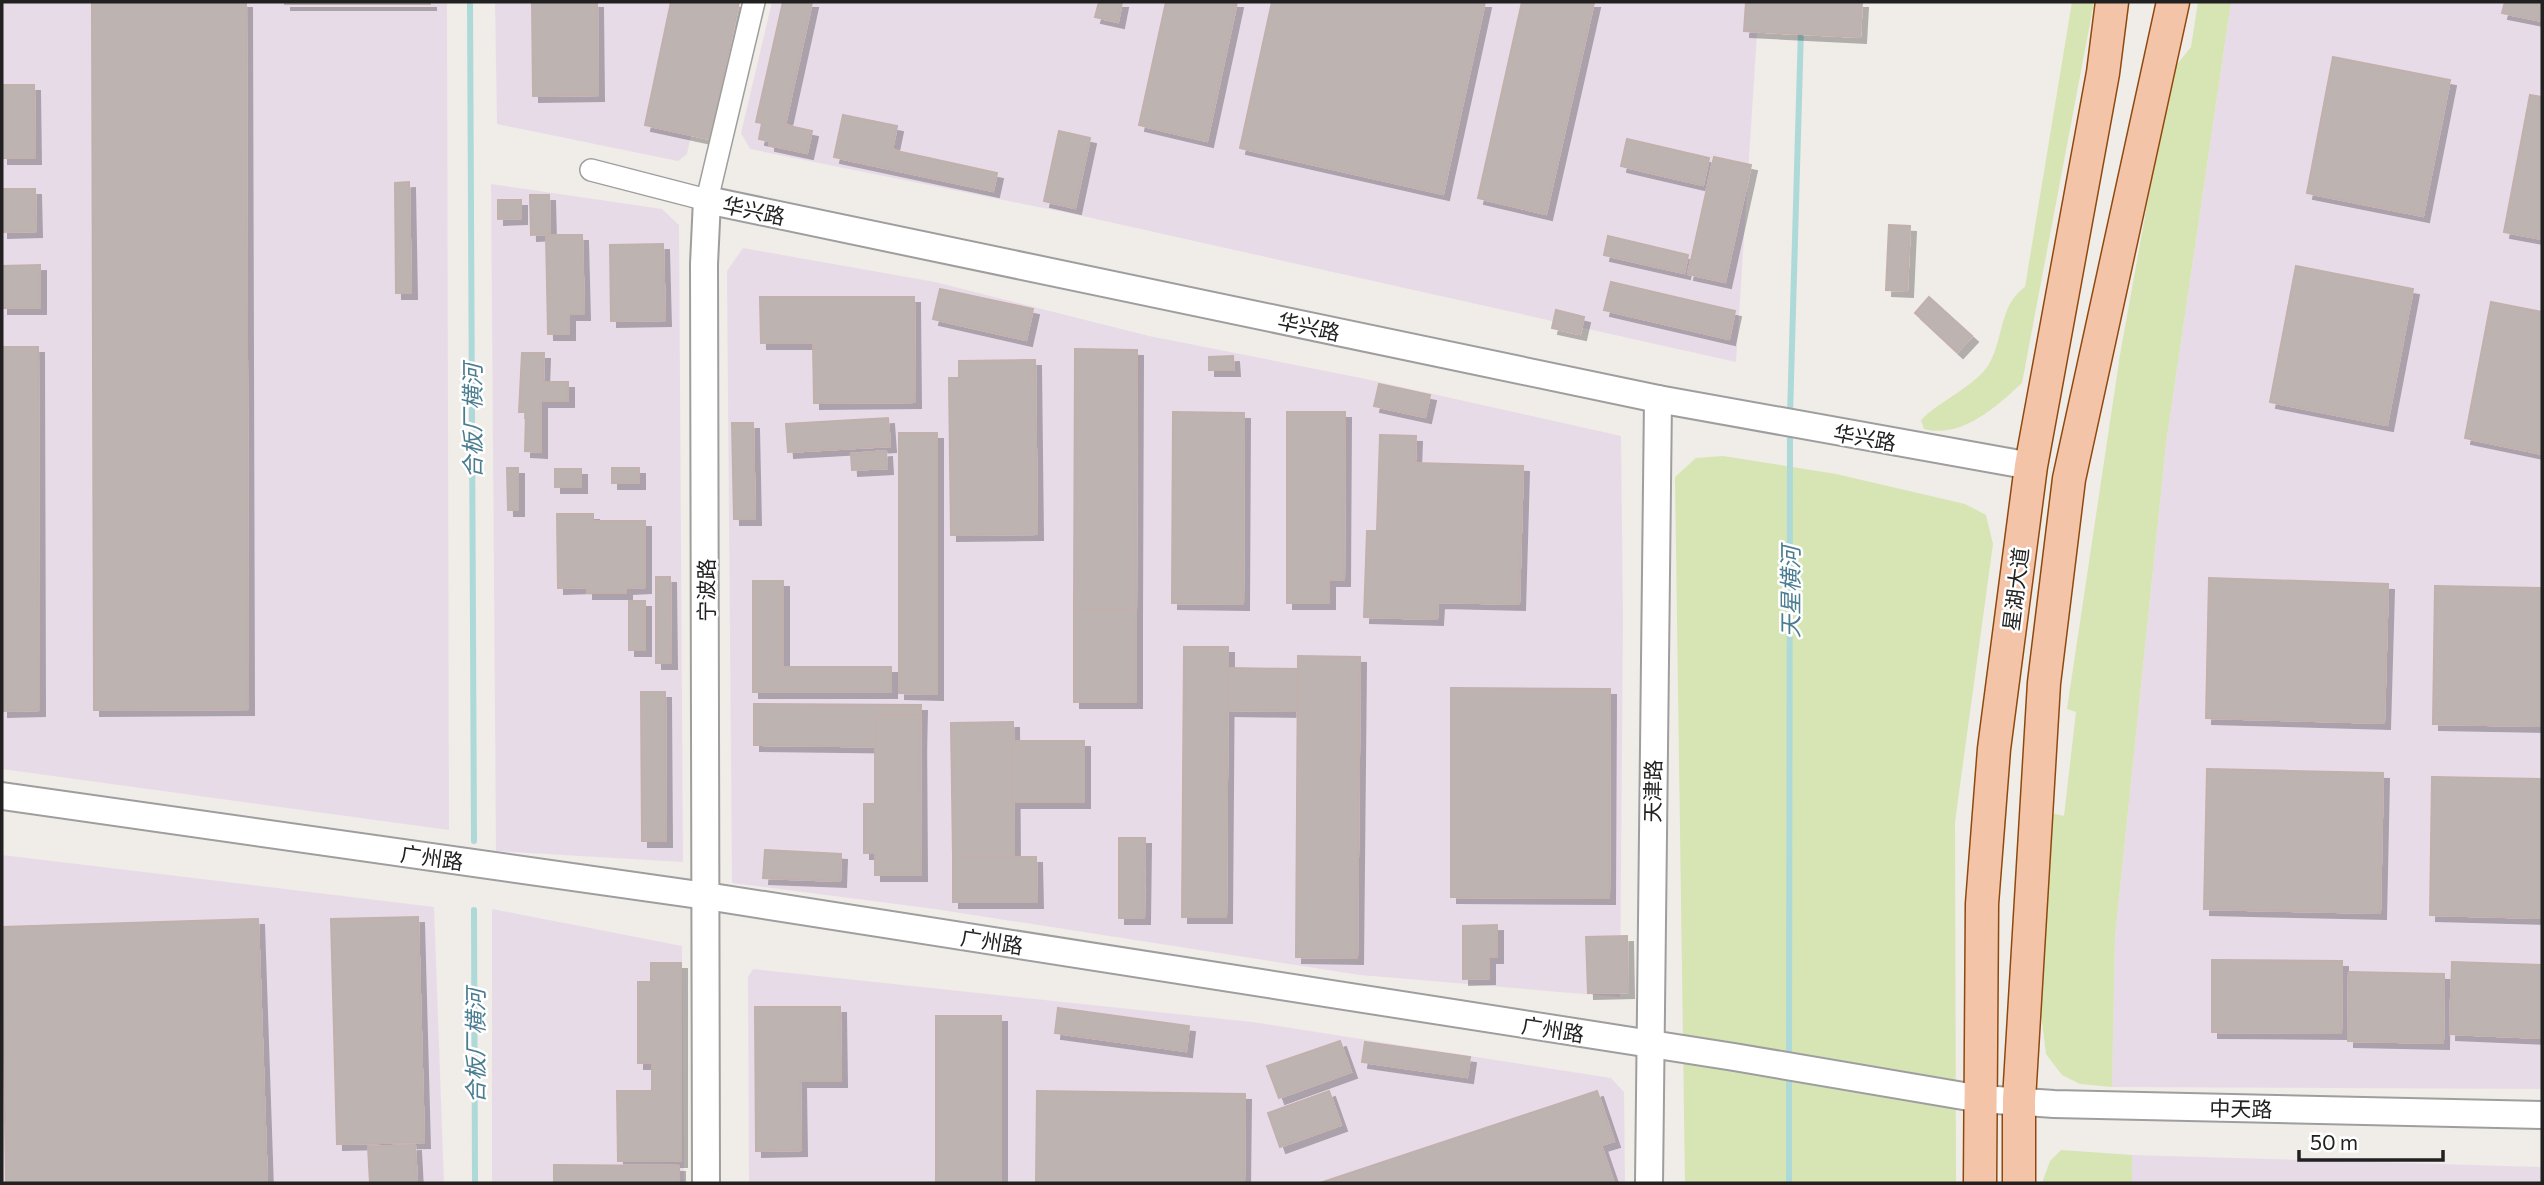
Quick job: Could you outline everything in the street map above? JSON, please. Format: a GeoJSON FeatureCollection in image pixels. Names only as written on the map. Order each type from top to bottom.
{"type":"FeatureCollection","features":[{"type":"Feature","properties":{"kind":"main road","name":"星湖大道"},"geometry":{"type":"LineString","coordinates":[[1980,1183],[1982,904],[1993,762],[2031,466],[2104,73],[2112,2]]}},
{"type":"Feature","properties":{"kind":"main road","name":"星湖大道"},"geometry":{"type":"LineString","coordinates":[[2019,1183],[2019,1100],[2043,683],[2069,479],[2173,4]]}},
{"type":"Feature","properties":{"kind":"street","name":"宁波路"},"geometry":{"type":"LineString","coordinates":[[706,1183],[704,264],[707,200],[754,2]]}},
{"type":"Feature","properties":{"kind":"street","name":"华兴路"},"geometry":{"type":"LineString","coordinates":[[591,170],[707,200],[1657,399],[2031,466]]}},
{"type":"Feature","properties":{"kind":"street","name":"天津路"},"geometry":{"type":"LineString","coordinates":[[1649,1183],[1648,1044],[1657,399]]}},
{"type":"Feature","properties":{"kind":"street","name":"广州路"},"geometry":{"type":"LineString","coordinates":[[2,796],[706,896],[1734,1057],[1981,1099]]}},
{"type":"Feature","properties":{"kind":"street","name":"中天路"},"geometry":{"type":"LineString","coordinates":[[1981,1099],[2054,1104],[2542,1115]]}},
{"type":"Feature","properties":{"kind":"shaded area"},"geometry":{"type":"Polygon","coordinates":[[[2,2],[447,2],[449,830],[2,769],[2,2]]]}},
{"type":"Feature","properties":{"kind":"shaded area"},"geometry":{"type":"Polygon","coordinates":[[[495,2],[720,2],[687,154],[678,161],[497,124],[495,2]]]}},
{"type":"Feature","properties":{"kind":"shaded area"},"geometry":{"type":"Polygon","coordinates":[[[772,2],[1759,2],[1736,362],[1078,215],[750,149],[741,133],[772,2]]]}},
{"type":"Feature","properties":{"kind":"shaded area"},"geometry":{"type":"Polygon","coordinates":[[[2231,2],[2542,2],[2542,1089],[2112,1087],[2115,937],[2166,444],[2231,2]]]}},
{"type":"Feature","properties":{"kind":"shaded area"},"geometry":{"type":"Polygon","coordinates":[[[491,184],[662,209],[679,225],[683,862],[496,851],[491,184]]]}},
{"type":"Feature","properties":{"kind":"shaded area"},"geometry":{"type":"Polygon","coordinates":[[[743,248],[935,282],[1149,336],[1361,378],[1621,436],[1623,619],[1620,997],[1360,975],[935,909],[732,883],[727,271],[743,248]]]}},
{"type":"Feature","properties":{"kind":"shaded area"},"geometry":{"type":"Polygon","coordinates":[[[2,855],[434,907],[444,1183],[2,1183],[2,855]]]}},
{"type":"Feature","properties":{"kind":"shaded area"},"geometry":{"type":"Polygon","coordinates":[[[492,909],[682,946],[684,1183],[492,1183],[492,909]]]}},
{"type":"Feature","properties":{"kind":"shaded area"},"geometry":{"type":"Polygon","coordinates":[[[753,969],[1252,1022],[1611,1078],[1624,1092],[1625,1183],[749,1183],[748,977],[753,969]]]}},
{"type":"Feature","properties":{"kind":"shaded area"},"geometry":{"type":"Polygon","coordinates":[[[2132,1155],[2542,1167],[2542,1183],[2132,1183],[2132,1155]]]}},
{"type":"Feature","properties":{"kind":"green space"},"geometry":{"type":"Polygon","coordinates":[[[2072,2],[2094,2],[2022,383],[1990,410],[1965,425],[1938,431],[1924,429],[1921,420],[1976,379],[1989,364],[2006,312],[2017,294],[2025,287],[2072,2]]]}},
{"type":"Feature","properties":{"kind":"green space"},"geometry":{"type":"Polygon","coordinates":[[[2198,2],[2231,2],[2166,444],[2115,937],[2112,1087],[2080,1084],[2062,1075],[2046,1054],[2041,1013],[2051,813],[2064,816],[2076,712],[2067,709],[2120,355],[2171,72],[2191,47],[2198,2]]]}},
{"type":"Feature","properties":{"kind":"green space"},"geometry":{"type":"Polygon","coordinates":[[[1723,456],[1836,474],[1965,504],[1986,515],[1993,544],[1955,822],[1956,1183],[1685,1183],[1675,477],[1696,458],[1723,456]]]}},
{"type":"Feature","properties":{"kind":"green space"},"geometry":{"type":"Polygon","coordinates":[[[2061,1150],[2132,1155],[2132,1183],[2042,1183],[2050,1161],[2061,1150]]]}},
{"type":"Feature","properties":{"kind":"building"},"geometry":{"type":"Polygon","coordinates":[[[92,2],[246,2],[248,709],[94,710],[92,2]]]}},
{"type":"Feature","properties":{"kind":"building"},"geometry":{"type":"Polygon","coordinates":[[[430,2],[430,4],[285,4],[430,2]]]}},
{"type":"Feature","properties":{"kind":"building"},"geometry":{"type":"Polygon","coordinates":[[[532,2],[597,2],[598,95],[533,96],[532,2]]]}},
{"type":"Feature","properties":{"kind":"building"},"geometry":{"type":"Polygon","coordinates":[[[671,2],[739,2],[710,139],[645,125],[671,2]]]}},
{"type":"Feature","properties":{"kind":"building"},"geometry":{"type":"Polygon","coordinates":[[[783,2],[812,2],[785,125],[812,131],[807,153],[769,145],[769,141],[759,139],[762,123],[756,122],[783,2]]]}},
{"type":"Feature","properties":{"kind":"building"},"geometry":{"type":"Polygon","coordinates":[[[1099,2],[1122,2],[1118,22],[1095,17],[1099,2]]]}},
{"type":"Feature","properties":{"kind":"building"},"geometry":{"type":"Polygon","coordinates":[[[1166,2],[1237,2],[1207,141],[1139,125],[1166,2]]]}},
{"type":"Feature","properties":{"kind":"building"},"geometry":{"type":"Polygon","coordinates":[[[1272,2],[1485,2],[1443,194],[1240,148],[1272,2]]]}},
{"type":"Feature","properties":{"kind":"building"},"geometry":{"type":"Polygon","coordinates":[[[1522,2],[1594,2],[1546,214],[1478,198],[1522,2]]]}},
{"type":"Feature","properties":{"kind":"building"},"geometry":{"type":"Polygon","coordinates":[[[1746,2],[1862,2],[1860,37],[1744,31],[1746,2]]]}},
{"type":"Feature","properties":{"kind":"building"},"geometry":{"type":"Polygon","coordinates":[[[2505,2],[2542,2],[2542,21],[2502,13],[2505,2]]]}},
{"type":"Feature","properties":{"kind":"building"},"geometry":{"type":"Polygon","coordinates":[[[2333,57],[2450,80],[2423,216],[2307,193],[2333,57]]]}},
{"type":"Feature","properties":{"kind":"building"},"geometry":{"type":"Polygon","coordinates":[[[2,85],[34,85],[35,158],[2,158],[2,85]]]}},
{"type":"Feature","properties":{"kind":"building"},"geometry":{"type":"Polygon","coordinates":[[[2530,95],[2542,97],[2542,239],[2504,232],[2530,95]]]}},
{"type":"Feature","properties":{"kind":"building"},"geometry":{"type":"Polygon","coordinates":[[[843,115],[897,126],[892,150],[997,173],[993,191],[834,157],[843,115]]]}},
{"type":"Feature","properties":{"kind":"building"},"geometry":{"type":"Polygon","coordinates":[[[1059,131],[1090,138],[1075,208],[1044,201],[1059,131]]]}},
{"type":"Feature","properties":{"kind":"building"},"geometry":{"type":"Polygon","coordinates":[[[1627,139],[1709,158],[1703,185],[1621,166],[1627,139]]]}},
{"type":"Feature","properties":{"kind":"building"},"geometry":{"type":"Polygon","coordinates":[[[1714,157],[1751,165],[1725,282],[1688,274],[1714,157]]]}},
{"type":"Feature","properties":{"kind":"building"},"geometry":{"type":"Polygon","coordinates":[[[409,182],[411,293],[396,293],[395,183],[409,182]]]}},
{"type":"Feature","properties":{"kind":"building"},"geometry":{"type":"Polygon","coordinates":[[[2,189],[35,189],[36,231],[2,232],[2,189]]]}},
{"type":"Feature","properties":{"kind":"building"},"geometry":{"type":"Polygon","coordinates":[[[530,195],[549,195],[550,234],[531,235],[530,195]]]}},
{"type":"Feature","properties":{"kind":"building"},"geometry":{"type":"Polygon","coordinates":[[[498,200],[521,200],[521,218],[498,219],[498,200]]]}},
{"type":"Feature","properties":{"kind":"building"},"geometry":{"type":"Polygon","coordinates":[[[1889,225],[1910,226],[1907,291],[1886,290],[1889,225]]]}},
{"type":"Feature","properties":{"kind":"building"},"geometry":{"type":"Polygon","coordinates":[[[546,235],[582,235],[584,314],[569,314],[569,334],[548,334],[546,235]]]}},
{"type":"Feature","properties":{"kind":"building"},"geometry":{"type":"Polygon","coordinates":[[[1608,236],[1688,255],[1684,273],[1604,255],[1608,236]]]}},
{"type":"Feature","properties":{"kind":"building"},"geometry":{"type":"Polygon","coordinates":[[[663,244],[665,320],[611,321],[610,245],[663,244]]]}},
{"type":"Feature","properties":{"kind":"building"},"geometry":{"type":"Polygon","coordinates":[[[40,265],[40,308],[2,308],[2,266],[40,265]]]}},
{"type":"Feature","properties":{"kind":"building"},"geometry":{"type":"Polygon","coordinates":[[[2296,266],[2413,289],[2387,425],[2270,402],[2296,266]]]}},
{"type":"Feature","properties":{"kind":"building"},"geometry":{"type":"Polygon","coordinates":[[[1611,282],[1735,311],[1729,339],[1604,310],[1611,282]]]}},
{"type":"Feature","properties":{"kind":"building"},"geometry":{"type":"Polygon","coordinates":[[[940,289],[1033,309],[1026,340],[933,319],[940,289]]]}},
{"type":"Feature","properties":{"kind":"building"},"geometry":{"type":"Polygon","coordinates":[[[760,297],[914,297],[915,402],[814,403],[813,343],[761,343],[760,297]]]}},
{"type":"Feature","properties":{"kind":"building"},"geometry":{"type":"Polygon","coordinates":[[[1929,297],[1972,336],[1957,352],[1915,313],[1929,297]]]}},
{"type":"Feature","properties":{"kind":"building"},"geometry":{"type":"Polygon","coordinates":[[[2491,302],[2542,312],[2542,454],[2465,438],[2491,302]]]}},
{"type":"Feature","properties":{"kind":"building"},"geometry":{"type":"Polygon","coordinates":[[[1556,310],[1584,317],[1580,334],[1552,328],[1556,310]]]}},
{"type":"Feature","properties":{"kind":"building"},"geometry":{"type":"Polygon","coordinates":[[[2,347],[38,347],[39,710],[2,711],[2,347]]]}},
{"type":"Feature","properties":{"kind":"building"},"geometry":{"type":"Polygon","coordinates":[[[1075,349],[1137,350],[1136,610],[1074,610],[1075,349]]]}},
{"type":"Feature","properties":{"kind":"building"},"geometry":{"type":"Polygon","coordinates":[[[522,353],[544,353],[543,382],[568,382],[568,401],[541,401],[541,452],[525,451],[526,412],[519,412],[522,353]]]}},
{"type":"Feature","properties":{"kind":"building"},"geometry":{"type":"Polygon","coordinates":[[[1233,356],[1234,370],[1209,370],[1209,357],[1233,356]]]}},
{"type":"Feature","properties":{"kind":"building"},"geometry":{"type":"Polygon","coordinates":[[[1035,360],[1037,534],[951,535],[949,378],[959,378],[959,361],[1035,360]]]}},
{"type":"Feature","properties":{"kind":"building"},"geometry":{"type":"Polygon","coordinates":[[[1379,384],[1430,395],[1425,417],[1374,406],[1379,384]]]}},
{"type":"Feature","properties":{"kind":"building"},"geometry":{"type":"Polygon","coordinates":[[[1173,412],[1244,413],[1243,604],[1172,603],[1173,412]]]}},
{"type":"Feature","properties":{"kind":"building"},"geometry":{"type":"Polygon","coordinates":[[[1287,412],[1345,412],[1344,580],[1329,580],[1329,603],[1287,603],[1287,412]]]}},
{"type":"Feature","properties":{"kind":"building"},"geometry":{"type":"Polygon","coordinates":[[[888,418],[890,446],[788,452],[786,424],[888,418]]]}},
{"type":"Feature","properties":{"kind":"building"},"geometry":{"type":"Polygon","coordinates":[[[732,423],[753,423],[755,519],[734,519],[732,423]]]}},
{"type":"Feature","properties":{"kind":"building"},"geometry":{"type":"Polygon","coordinates":[[[899,433],[937,433],[937,694],[899,693],[899,433]]]}},
{"type":"Feature","properties":{"kind":"building"},"geometry":{"type":"Polygon","coordinates":[[[1380,435],[1416,436],[1415,463],[1523,466],[1519,604],[1438,602],[1437,619],[1364,617],[1367,531],[1377,531],[1380,435]]]}},
{"type":"Feature","properties":{"kind":"building"},"geometry":{"type":"Polygon","coordinates":[[[886,451],[887,468],[852,470],[851,454],[886,451]]]}},
{"type":"Feature","properties":{"kind":"building"},"geometry":{"type":"Polygon","coordinates":[[[507,468],[518,468],[518,510],[508,510],[507,468]]]}},
{"type":"Feature","properties":{"kind":"building"},"geometry":{"type":"Polygon","coordinates":[[[612,468],[639,468],[639,483],[612,483],[612,468]]]}},
{"type":"Feature","properties":{"kind":"building"},"geometry":{"type":"Polygon","coordinates":[[[555,469],[581,469],[581,487],[555,487],[555,469]]]}},
{"type":"Feature","properties":{"kind":"building"},"geometry":{"type":"Polygon","coordinates":[[[557,514],[593,514],[593,521],[645,521],[645,587],[626,588],[626,593],[587,593],[587,587],[558,588],[557,514]]]}},
{"type":"Feature","properties":{"kind":"building"},"geometry":{"type":"Polygon","coordinates":[[[656,577],[670,577],[671,663],[656,663],[656,577]]]}},
{"type":"Feature","properties":{"kind":"building"},"geometry":{"type":"Polygon","coordinates":[[[2209,578],[2388,584],[2384,723],[2206,718],[2209,578]]]}},
{"type":"Feature","properties":{"kind":"building"},"geometry":{"type":"Polygon","coordinates":[[[753,581],[783,581],[783,667],[891,667],[891,692],[753,692],[753,581]]]}},
{"type":"Feature","properties":{"kind":"building"},"geometry":{"type":"Polygon","coordinates":[[[2435,586],[2542,588],[2542,726],[2433,724],[2435,586]]]}},
{"type":"Feature","properties":{"kind":"building"},"geometry":{"type":"Polygon","coordinates":[[[629,601],[645,601],[645,650],[629,650],[629,601]]]}},
{"type":"Feature","properties":{"kind":"building"},"geometry":{"type":"Polygon","coordinates":[[[1074,610],[1136,610],[1136,702],[1074,702],[1074,610]]]}},
{"type":"Feature","properties":{"kind":"building"},"geometry":{"type":"Polygon","coordinates":[[[1184,647],[1228,647],[1226,917],[1182,917],[1184,647]]]}},
{"type":"Feature","properties":{"kind":"building"},"geometry":{"type":"Polygon","coordinates":[[[1298,656],[1360,657],[1357,958],[1296,957],[1298,656]]]}},
{"type":"Feature","properties":{"kind":"building"},"geometry":{"type":"Polygon","coordinates":[[[1228,668],[1298,669],[1298,711],[1228,710],[1228,668]]]}},
{"type":"Feature","properties":{"kind":"building"},"geometry":{"type":"Polygon","coordinates":[[[1451,688],[1610,689],[1609,898],[1451,897],[1451,688]]]}},
{"type":"Feature","properties":{"kind":"building"},"geometry":{"type":"Polygon","coordinates":[[[641,692],[665,692],[666,841],[642,841],[641,692]]]}},
{"type":"Feature","properties":{"kind":"building"},"geometry":{"type":"Polygon","coordinates":[[[754,704],[921,705],[920,747],[754,745],[754,704]]]}},
{"type":"Feature","properties":{"kind":"building"},"geometry":{"type":"Polygon","coordinates":[[[875,715],[920,715],[921,875],[875,875],[875,853],[864,853],[864,804],[875,804],[875,715]]]}},
{"type":"Feature","properties":{"kind":"building"},"geometry":{"type":"Polygon","coordinates":[[[1013,722],[1014,857],[953,857],[951,723],[1013,722]]]}},
{"type":"Feature","properties":{"kind":"building"},"geometry":{"type":"Polygon","coordinates":[[[1013,741],[1084,741],[1084,802],[1013,802],[1013,741]]]}},
{"type":"Feature","properties":{"kind":"building"},"geometry":{"type":"Polygon","coordinates":[[[2207,769],[2383,773],[2380,913],[2204,909],[2207,769]]]}},
{"type":"Feature","properties":{"kind":"building"},"geometry":{"type":"Polygon","coordinates":[[[2432,777],[2542,779],[2542,918],[2430,915],[2432,777]]]}},
{"type":"Feature","properties":{"kind":"building"},"geometry":{"type":"Polygon","coordinates":[[[1119,838],[1145,838],[1144,918],[1119,918],[1119,838]]]}},
{"type":"Feature","properties":{"kind":"building"},"geometry":{"type":"Polygon","coordinates":[[[765,850],[841,854],[840,881],[763,878],[765,850]]]}},
{"type":"Feature","properties":{"kind":"building"},"geometry":{"type":"Polygon","coordinates":[[[953,857],[1036,857],[1037,902],[953,902],[953,857]]]}},
{"type":"Feature","properties":{"kind":"building"},"geometry":{"type":"Polygon","coordinates":[[[418,917],[424,1142],[337,1144],[331,919],[418,917]]]}},
{"type":"Feature","properties":{"kind":"building"},"geometry":{"type":"Polygon","coordinates":[[[258,919],[267,1183],[6,1183],[2,927],[258,919]]]}},
{"type":"Feature","properties":{"kind":"building"},"geometry":{"type":"Polygon","coordinates":[[[1497,925],[1497,957],[1489,957],[1489,978],[1463,979],[1463,926],[1497,925]]]}},
{"type":"Feature","properties":{"kind":"building"},"geometry":{"type":"Polygon","coordinates":[[[1627,936],[1628,992],[1588,993],[1586,937],[1627,936]]]}},
{"type":"Feature","properties":{"kind":"building"},"geometry":{"type":"Polygon","coordinates":[[[2212,960],[2342,961],[2341,1033],[2212,1032],[2212,960]]]}},
{"type":"Feature","properties":{"kind":"building"},"geometry":{"type":"Polygon","coordinates":[[[2452,962],[2542,965],[2542,1038],[2450,1034],[2452,962]]]}},
{"type":"Feature","properties":{"kind":"building"},"geometry":{"type":"Polygon","coordinates":[[[651,963],[681,963],[681,1161],[618,1161],[617,1091],[652,1091],[652,1063],[638,1063],[638,982],[651,982],[651,963]]]}},
{"type":"Feature","properties":{"kind":"building"},"geometry":{"type":"Polygon","coordinates":[[[2349,972],[2444,974],[2443,1043],[2348,1041],[2349,972]]]}},
{"type":"Feature","properties":{"kind":"building"},"geometry":{"type":"Polygon","coordinates":[[[755,1007],[840,1007],[841,1081],[800,1081],[801,1150],[756,1151],[755,1007]]]}},
{"type":"Feature","properties":{"kind":"building"},"geometry":{"type":"Polygon","coordinates":[[[1058,1008],[1189,1026],[1186,1051],[1055,1033],[1058,1008]]]}},
{"type":"Feature","properties":{"kind":"building"},"geometry":{"type":"Polygon","coordinates":[[[936,1016],[1001,1016],[1001,1183],[936,1183],[936,1016]]]}},
{"type":"Feature","properties":{"kind":"building"},"geometry":{"type":"Polygon","coordinates":[[[1340,1041],[1351,1072],[1279,1098],[1267,1066],[1340,1041]]]}},
{"type":"Feature","properties":{"kind":"building"},"geometry":{"type":"Polygon","coordinates":[[[1365,1042],[1470,1057],[1467,1077],[1362,1062],[1365,1042]]]}},
{"type":"Feature","properties":{"kind":"building"},"geometry":{"type":"Polygon","coordinates":[[[1037,1091],[1245,1094],[1244,1183],[1036,1183],[1037,1091]]]}},
{"type":"Feature","properties":{"kind":"building"},"geometry":{"type":"Polygon","coordinates":[[[1329,1091],[1341,1125],[1280,1147],[1268,1113],[1329,1091]]]}},
{"type":"Feature","properties":{"kind":"building"},"geometry":{"type":"Polygon","coordinates":[[[1597,1091],[1614,1141],[1601,1145],[1614,1183],[1320,1183],[1597,1091]]]}},
{"type":"Feature","properties":{"kind":"building"},"geometry":{"type":"Polygon","coordinates":[[[415,1145],[417,1183],[370,1183],[368,1147],[415,1145]]]}},
{"type":"Feature","properties":{"kind":"building"},"geometry":{"type":"Polygon","coordinates":[[[554,1165],[679,1166],[679,1183],[554,1183],[554,1165]]]}},
{"type":"Feature","properties":{"kind":"waterway","name":"合板厂横河"},"geometry":{"type":"LineString","coordinates":[[470,2],[474,841]]}},
{"type":"Feature","properties":{"kind":"waterway","name":"天星横河"},"geometry":{"type":"LineString","coordinates":[[1790,416],[1801,28]]}},
{"type":"Feature","properties":{"kind":"waterway","name":"天星横河"},"geometry":{"type":"LineString","coordinates":[[1789,1060],[1790,431]]}},
{"type":"Feature","properties":{"kind":"waterway","name":"合板厂横河"},"geometry":{"type":"LineString","coordinates":[[474,910],[475,1183]]}},
{"type":"Feature","properties":{"kind":"waterway","name":"天星横河"},"geometry":{"type":"LineString","coordinates":[[1789,1075],[1789,1183]]}}]}
